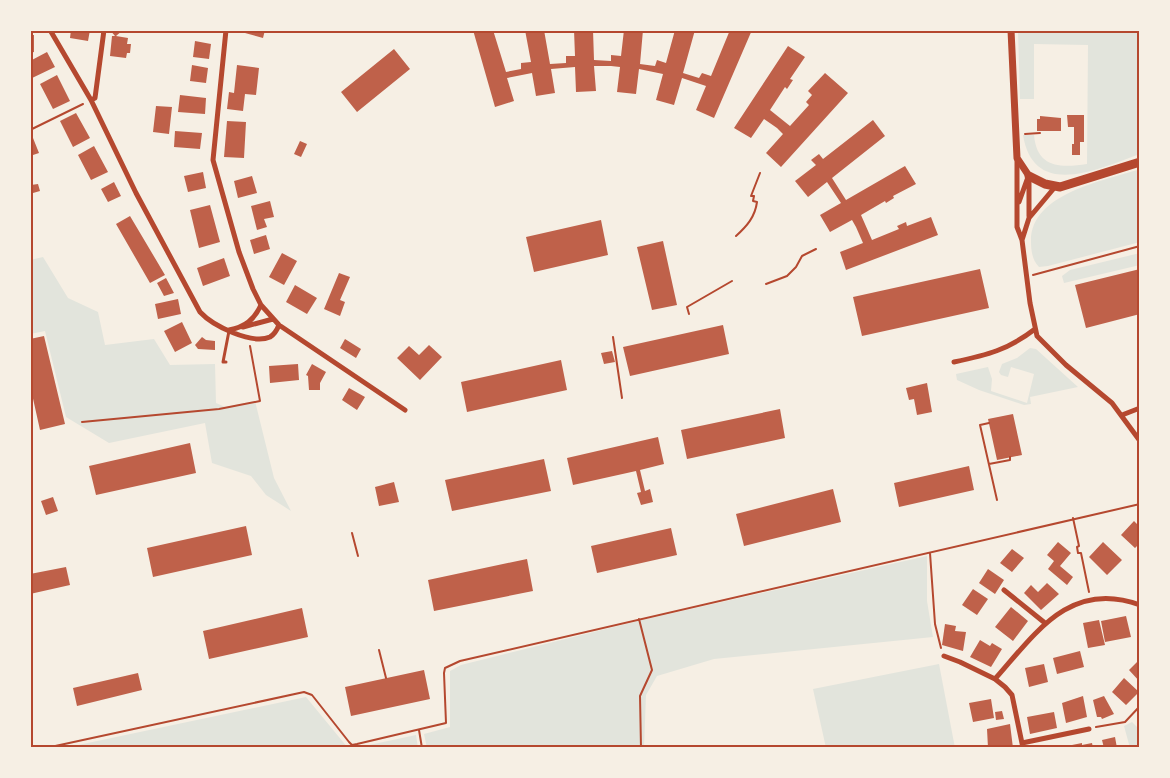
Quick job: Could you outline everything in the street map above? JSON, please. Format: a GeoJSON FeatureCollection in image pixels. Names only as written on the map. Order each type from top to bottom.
{"type":"FeatureCollection","features":[{"type":"Feature","properties":{"kind":"highway"},"geometry":{"type":"LineString","coordinates":[[1029,176],[1055,187],[1066,186],[1140,162]]}},
{"type":"Feature","properties":{"kind":"street"},"geometry":{"type":"LineString","coordinates":[[50,30],[91,100],[136,193],[200,312],[212,322],[228,330],[258,339],[270,337],[279,325]]}},
{"type":"Feature","properties":{"kind":"street"},"geometry":{"type":"LineString","coordinates":[[91,100],[95,98],[104,30]]}},
{"type":"Feature","properties":{"kind":"street"},"geometry":{"type":"LineString","coordinates":[[226,30],[213,166],[239,252],[261,305],[279,325],[405,410]]}},
{"type":"Feature","properties":{"kind":"street"},"geometry":{"type":"LineString","coordinates":[[1011,30],[1017,158],[1017,228],[1022,240],[1037,336],[1106,398],[1122,415],[1140,441]]}},
{"type":"Feature","properties":{"kind":"street"},"geometry":{"type":"LineString","coordinates":[[1017,158],[1029,176],[1029,218],[1022,240]]}},
{"type":"Feature","properties":{"kind":"street"},"geometry":{"type":"LineString","coordinates":[[1016,212],[1029,176]]}},
{"type":"Feature","properties":{"kind":"street"},"geometry":{"type":"LineString","coordinates":[[1029,218],[1055,187]]}},
{"type":"Feature","properties":{"kind":"street"},"geometry":{"type":"LineString","coordinates":[[242,327],[255,317],[261,305]]}},
{"type":"Feature","properties":{"kind":"street"},"geometry":{"type":"LineString","coordinates":[[228,330],[273,319]]}},
{"type":"Feature","properties":{"kind":"street"},"geometry":{"type":"LineString","coordinates":[[954,362],[1005,349],[1035,329]]}},
{"type":"Feature","properties":{"kind":"street"},"geometry":{"type":"LineString","coordinates":[[1122,415],[1140,408]]}},
{"type":"Feature","properties":{"kind":"street"},"geometry":{"type":"LineString","coordinates":[[1004,590],[1045,623]]}},
{"type":"Feature","properties":{"kind":"street"},"geometry":{"type":"LineString","coordinates":[[995,679],[1045,623],[1073,604],[1112,598],[1140,605]]}},
{"type":"Feature","properties":{"kind":"street"},"geometry":{"type":"LineString","coordinates":[[944,656],[995,679],[1005,687],[1012,695],[1023,746],[1089,729]]}},
{"type":"Feature","properties":{"kind":"lane"},"geometry":{"type":"LineString","coordinates":[[226,362],[224,362],[228,330]]}},
{"type":"Feature","properties":{"kind":"path"},"geometry":{"type":"LineString","coordinates":[[30,130],[91,100]]}},
{"type":"Feature","properties":{"kind":"path"},"geometry":{"type":"LineString","coordinates":[[1028,134],[1040,133]]}},
{"type":"Feature","properties":{"kind":"path"},"geometry":{"type":"LineString","coordinates":[[736,237],[756,212],[757,202],[753,201],[754,196],[751,196],[760,173]]}},
{"type":"Feature","properties":{"kind":"path"},"geometry":{"type":"LineString","coordinates":[[1027,276],[1140,246]]}},
{"type":"Feature","properties":{"kind":"path"},"geometry":{"type":"LineString","coordinates":[[766,284],[787,276],[802,256],[816,249]]}},
{"type":"Feature","properties":{"kind":"path"},"geometry":{"type":"LineString","coordinates":[[688,314],[687,307],[732,281]]}},
{"type":"Feature","properties":{"kind":"path"},"geometry":{"type":"LineString","coordinates":[[82,422],[219,410],[260,401],[248,337]]}},
{"type":"Feature","properties":{"kind":"path"},"geometry":{"type":"LineString","coordinates":[[613,337],[622,398]]}},
{"type":"Feature","properties":{"kind":"path"},"geometry":{"type":"LineString","coordinates":[[989,423],[980,425],[997,500]]}},
{"type":"Feature","properties":{"kind":"path"},"geometry":{"type":"LineString","coordinates":[[989,464],[1010,460],[1010,457]]}},
{"type":"Feature","properties":{"kind":"path"},"geometry":{"type":"LineString","coordinates":[[46,748],[304,692],[312,695],[352,745],[446,723],[444,673],[446,668],[452,664],[1140,504]]}},
{"type":"Feature","properties":{"kind":"path"},"geometry":{"type":"LineString","coordinates":[[1073,518],[1079,546],[1077,547],[1078,554],[1081,553],[1091,601]]}},
{"type":"Feature","properties":{"kind":"path"},"geometry":{"type":"LineString","coordinates":[[352,533],[358,556]]}},
{"type":"Feature","properties":{"kind":"path"},"geometry":{"type":"LineString","coordinates":[[930,552],[935,624],[944,656]]}},
{"type":"Feature","properties":{"kind":"path"},"geometry":{"type":"LineString","coordinates":[[639,619],[652,670],[640,696],[641,748]]}},
{"type":"Feature","properties":{"kind":"path"},"geometry":{"type":"LineString","coordinates":[[379,650],[386,678]]}},
{"type":"Feature","properties":{"kind":"path"},"geometry":{"type":"LineString","coordinates":[[1089,729],[1125,722],[1140,706]]}},
{"type":"Feature","properties":{"kind":"path"},"geometry":{"type":"LineString","coordinates":[[419,730],[422,748]]}},
{"type":"Feature","properties":{"kind":"shaded area"},"geometry":{"type":"Polygon","coordinates":[[[1018,30],[1140,30],[1140,154],[1088,172],[1054,174],[1040,168],[1030,155],[1023,135],[1034,135],[1036,146],[1045,160],[1068,166],[1087,164],[1088,45],[1034,44],[1034,99],[1020,99],[1018,30]]]}},
{"type":"Feature","properties":{"kind":"shaded area"},"geometry":{"type":"Polygon","coordinates":[[[1140,169],[1140,242],[1039,267],[1033,258],[1031,241],[1034,225],[1043,211],[1056,200],[1090,184],[1140,169]]]}},
{"type":"Feature","properties":{"kind":"shaded area"},"geometry":{"type":"Polygon","coordinates":[[[1140,253],[1140,265],[1064,283],[1062,276],[1070,270],[1140,253]]]}},
{"type":"Feature","properties":{"kind":"shaded area"},"geometry":{"type":"Polygon","coordinates":[[[43,257],[68,298],[98,312],[105,345],[154,339],[170,365],[215,364],[216,403],[225,407],[255,401],[274,478],[291,511],[266,495],[251,476],[212,463],[205,423],[109,443],[66,417],[45,331],[30,334],[30,260],[43,257]]]}},
{"type":"Feature","properties":{"kind":"shaded area"},"geometry":{"type":"Polygon","coordinates":[[[1030,348],[1036,349],[1078,387],[1030,397],[1031,404],[1024,405],[957,380],[956,374],[988,367],[992,379],[991,391],[1027,403],[1034,374],[1011,367],[1008,377],[999,372],[1002,364],[1017,358],[1030,348]]]}},
{"type":"Feature","properties":{"kind":"shaded area"},"geometry":{"type":"Polygon","coordinates":[[[927,556],[927,601],[933,637],[714,659],[657,676],[646,695],[644,748],[427,748],[424,734],[450,727],[450,671],[461,665],[642,620],[927,556]]]}},
{"type":"Feature","properties":{"kind":"shaded area"},"geometry":{"type":"Polygon","coordinates":[[[939,664],[955,748],[826,748],[813,689],[939,664]]]}},
{"type":"Feature","properties":{"kind":"shaded area"},"geometry":{"type":"Polygon","coordinates":[[[306,697],[348,748],[64,748],[306,697]]]}},
{"type":"Feature","properties":{"kind":"shaded area"},"geometry":{"type":"Polygon","coordinates":[[[1132,722],[1140,730],[1140,748],[1130,748],[1124,726],[1132,722]]]}},
{"type":"Feature","properties":{"kind":"shaded area"},"geometry":{"type":"Polygon","coordinates":[[[416,735],[418,748],[355,748],[416,735]]]}},
{"type":"Feature","properties":{"kind":"building"},"geometry":{"type":"Polygon","coordinates":[[[71,30],[90,30],[88,41],[70,38],[71,30]]]}},
{"type":"Feature","properties":{"kind":"building"},"geometry":{"type":"Polygon","coordinates":[[[110,30],[123,30],[116,36],[128,38],[127,44],[131,44],[130,53],[127,53],[126,58],[110,56],[112,36],[115,36],[110,30]]]}},
{"type":"Feature","properties":{"kind":"building"},"geometry":{"type":"Polygon","coordinates":[[[246,30],[265,30],[263,38],[245,33],[246,30]]]}},
{"type":"Feature","properties":{"kind":"building"},"geometry":{"type":"Polygon","coordinates":[[[473,30],[493,30],[506,72],[521,69],[521,63],[531,62],[525,30],[544,30],[550,64],[566,63],[566,56],[575,56],[574,30],[593,30],[594,60],[611,61],[611,55],[621,56],[624,30],[643,30],[640,64],[655,66],[657,60],[666,63],[675,30],[695,30],[683,73],[699,78],[702,73],[711,76],[730,30],[752,30],[714,118],[696,110],[706,86],[682,78],[674,105],[656,100],[663,74],[639,69],[636,94],[617,92],[620,67],[611,66],[594,66],[596,91],[576,92],[575,67],[551,69],[555,93],[536,96],[532,73],[507,78],[514,101],[495,107],[473,30]]]}},
{"type":"Feature","properties":{"kind":"building"},"geometry":{"type":"Polygon","coordinates":[[[30,35],[34,35],[34,52],[30,53],[30,35]]]}},
{"type":"Feature","properties":{"kind":"building"},"geometry":{"type":"Polygon","coordinates":[[[195,41],[211,44],[209,59],[193,57],[195,41]]]}},
{"type":"Feature","properties":{"kind":"building"},"geometry":{"type":"Polygon","coordinates":[[[788,46],[805,57],[790,79],[793,80],[787,89],[785,87],[770,110],[790,126],[809,105],[806,102],[812,95],[808,91],[825,73],[848,93],[781,167],[766,153],[783,134],[777,128],[764,119],[751,138],[734,128],[788,46]]]}},
{"type":"Feature","properties":{"kind":"building"},"geometry":{"type":"Polygon","coordinates":[[[394,49],[410,69],[357,112],[341,92],[394,49]]]}},
{"type":"Feature","properties":{"kind":"building"},"geometry":{"type":"Polygon","coordinates":[[[47,52],[55,67],[30,79],[30,61],[47,52]]]}},
{"type":"Feature","properties":{"kind":"building"},"geometry":{"type":"Polygon","coordinates":[[[192,65],[208,68],[206,83],[190,81],[192,65]]]}},
{"type":"Feature","properties":{"kind":"building"},"geometry":{"type":"Polygon","coordinates":[[[237,65],[259,68],[256,95],[245,94],[243,111],[227,109],[229,92],[234,93],[237,65]]]}},
{"type":"Feature","properties":{"kind":"building"},"geometry":{"type":"Polygon","coordinates":[[[57,75],[70,101],[53,109],[40,84],[57,75]]]}},
{"type":"Feature","properties":{"kind":"building"},"geometry":{"type":"Polygon","coordinates":[[[180,95],[206,98],[205,114],[178,112],[180,95]]]}},
{"type":"Feature","properties":{"kind":"building"},"geometry":{"type":"Polygon","coordinates":[[[156,106],[172,107],[169,134],[153,132],[156,106]]]}},
{"type":"Feature","properties":{"kind":"building"},"geometry":{"type":"Polygon","coordinates":[[[76,113],[90,138],[73,147],[60,121],[76,113]]]}},
{"type":"Feature","properties":{"kind":"building"},"geometry":{"type":"Polygon","coordinates":[[[1067,115],[1084,115],[1084,142],[1080,142],[1080,155],[1072,155],[1074,127],[1068,127],[1067,115]]]}},
{"type":"Feature","properties":{"kind":"building"},"geometry":{"type":"Polygon","coordinates":[[[1040,116],[1061,118],[1061,131],[1037,131],[1037,119],[1040,119],[1040,116]]]}},
{"type":"Feature","properties":{"kind":"building"},"geometry":{"type":"Polygon","coordinates":[[[873,120],[885,136],[832,178],[846,200],[905,166],[916,184],[893,196],[894,198],[886,203],[885,201],[861,215],[872,240],[899,229],[897,226],[906,222],[907,226],[931,217],[938,235],[846,270],[840,252],[863,243],[852,220],[830,232],[820,215],[841,203],[827,182],[808,197],[795,181],[816,165],[811,160],[819,154],[823,159],[873,120]]]}},
{"type":"Feature","properties":{"kind":"building"},"geometry":{"type":"Polygon","coordinates":[[[227,121],[246,122],[244,158],[224,157],[227,121]]]}},
{"type":"Feature","properties":{"kind":"building"},"geometry":{"type":"Polygon","coordinates":[[[175,131],[202,133],[200,149],[174,147],[175,131]]]}},
{"type":"Feature","properties":{"kind":"building"},"geometry":{"type":"Polygon","coordinates":[[[33,138],[39,153],[30,156],[30,140],[33,138]]]}},
{"type":"Feature","properties":{"kind":"building"},"geometry":{"type":"Polygon","coordinates":[[[300,141],[307,144],[301,157],[294,154],[300,141]]]}},
{"type":"Feature","properties":{"kind":"building"},"geometry":{"type":"Polygon","coordinates":[[[94,146],[108,172],[91,180],[78,155],[94,146]]]}},
{"type":"Feature","properties":{"kind":"building"},"geometry":{"type":"Polygon","coordinates":[[[203,172],[206,188],[188,192],[184,176],[203,172]]]}},
{"type":"Feature","properties":{"kind":"building"},"geometry":{"type":"Polygon","coordinates":[[[252,176],[257,193],[238,198],[234,181],[252,176]]]}},
{"type":"Feature","properties":{"kind":"building"},"geometry":{"type":"Polygon","coordinates":[[[114,182],[121,196],[108,202],[101,189],[114,182]]]}},
{"type":"Feature","properties":{"kind":"building"},"geometry":{"type":"Polygon","coordinates":[[[38,184],[40,191],[33,193],[31,185],[38,184]]]}},
{"type":"Feature","properties":{"kind":"building"},"geometry":{"type":"Polygon","coordinates":[[[270,201],[274,217],[264,219],[267,227],[257,230],[251,206],[270,201]]]}},
{"type":"Feature","properties":{"kind":"building"},"geometry":{"type":"Polygon","coordinates":[[[210,205],[220,242],[199,248],[190,210],[210,205]]]}},
{"type":"Feature","properties":{"kind":"building"},"geometry":{"type":"Polygon","coordinates":[[[130,216],[165,275],[150,283],[116,224],[130,216]]]}},
{"type":"Feature","properties":{"kind":"building"},"geometry":{"type":"Polygon","coordinates":[[[601,220],[608,255],[534,272],[526,237],[601,220]]]}},
{"type":"Feature","properties":{"kind":"building"},"geometry":{"type":"Polygon","coordinates":[[[266,235],[270,249],[254,254],[250,240],[266,235]]]}},
{"type":"Feature","properties":{"kind":"building"},"geometry":{"type":"Polygon","coordinates":[[[663,241],[677,305],[652,310],[637,247],[663,241]]]}},
{"type":"Feature","properties":{"kind":"building"},"geometry":{"type":"Polygon","coordinates":[[[282,253],[297,261],[284,285],[269,277],[282,253]]]}},
{"type":"Feature","properties":{"kind":"building"},"geometry":{"type":"Polygon","coordinates":[[[224,258],[230,276],[203,286],[197,268],[224,258]]]}},
{"type":"Feature","properties":{"kind":"building"},"geometry":{"type":"Polygon","coordinates":[[[980,269],[989,308],[862,336],[853,297],[980,269]]]}},
{"type":"Feature","properties":{"kind":"building"},"geometry":{"type":"Polygon","coordinates":[[[1140,269],[1140,314],[1086,328],[1075,285],[1140,269]]]}},
{"type":"Feature","properties":{"kind":"building"},"geometry":{"type":"Polygon","coordinates":[[[339,273],[350,277],[340,300],[345,302],[340,316],[324,309],[339,273]]]}},
{"type":"Feature","properties":{"kind":"building"},"geometry":{"type":"Polygon","coordinates":[[[166,278],[174,293],[164,296],[157,283],[166,278]]]}},
{"type":"Feature","properties":{"kind":"building"},"geometry":{"type":"Polygon","coordinates":[[[295,285],[317,298],[307,314],[286,302],[295,285]]]}},
{"type":"Feature","properties":{"kind":"building"},"geometry":{"type":"Polygon","coordinates":[[[178,299],[181,314],[158,319],[155,304],[178,299]]]}},
{"type":"Feature","properties":{"kind":"building"},"geometry":{"type":"Polygon","coordinates":[[[182,322],[192,343],[175,352],[164,331],[182,322]]]}},
{"type":"Feature","properties":{"kind":"building"},"geometry":{"type":"Polygon","coordinates":[[[723,325],[729,354],[630,376],[623,347],[723,325]]]}},
{"type":"Feature","properties":{"kind":"building"},"geometry":{"type":"Polygon","coordinates":[[[44,336],[65,424],[40,430],[30,385],[30,339],[44,336]]]}},
{"type":"Feature","properties":{"kind":"building"},"geometry":{"type":"Polygon","coordinates":[[[202,337],[215,341],[215,350],[198,349],[195,345],[202,337]]]}},
{"type":"Feature","properties":{"kind":"building"},"geometry":{"type":"Polygon","coordinates":[[[345,339],[361,349],[356,358],[340,348],[345,339]]]}},
{"type":"Feature","properties":{"kind":"building"},"geometry":{"type":"Polygon","coordinates":[[[429,345],[442,357],[420,380],[397,358],[409,346],[419,355],[429,345]]]}},
{"type":"Feature","properties":{"kind":"building"},"geometry":{"type":"Polygon","coordinates":[[[612,351],[615,362],[604,364],[601,353],[612,351]]]}},
{"type":"Feature","properties":{"kind":"building"},"geometry":{"type":"Polygon","coordinates":[[[561,360],[567,390],[467,412],[461,382],[561,360]]]}},
{"type":"Feature","properties":{"kind":"building"},"geometry":{"type":"Polygon","coordinates":[[[298,364],[299,380],[270,383],[269,366],[298,364]]]}},
{"type":"Feature","properties":{"kind":"building"},"geometry":{"type":"Polygon","coordinates":[[[312,364],[326,372],[320,383],[320,390],[309,390],[306,375],[312,364]]]}},
{"type":"Feature","properties":{"kind":"building"},"geometry":{"type":"Polygon","coordinates":[[[927,383],[932,412],[917,415],[914,399],[909,400],[906,388],[927,383]]]}},
{"type":"Feature","properties":{"kind":"building"},"geometry":{"type":"Polygon","coordinates":[[[349,388],[365,397],[357,410],[342,400],[349,388]]]}},
{"type":"Feature","properties":{"kind":"building"},"geometry":{"type":"Polygon","coordinates":[[[780,409],[785,438],[687,459],[681,430],[780,409]]]}},
{"type":"Feature","properties":{"kind":"building"},"geometry":{"type":"Polygon","coordinates":[[[1013,414],[1022,455],[997,460],[988,419],[1013,414]]]}},
{"type":"Feature","properties":{"kind":"building"},"geometry":{"type":"Polygon","coordinates":[[[658,437],[664,464],[640,470],[645,491],[650,489],[653,502],[641,505],[637,493],[641,492],[636,471],[573,485],[567,458],[658,437]]]}},
{"type":"Feature","properties":{"kind":"building"},"geometry":{"type":"Polygon","coordinates":[[[190,443],[196,473],[96,495],[89,466],[190,443]]]}},
{"type":"Feature","properties":{"kind":"building"},"geometry":{"type":"Polygon","coordinates":[[[544,459],[551,491],[452,511],[445,480],[544,459]]]}},
{"type":"Feature","properties":{"kind":"building"},"geometry":{"type":"Polygon","coordinates":[[[969,466],[974,490],[899,507],[894,483],[969,466]]]}},
{"type":"Feature","properties":{"kind":"building"},"geometry":{"type":"Polygon","coordinates":[[[394,482],[399,502],[379,506],[375,487],[394,482]]]}},
{"type":"Feature","properties":{"kind":"building"},"geometry":{"type":"Polygon","coordinates":[[[833,489],[841,522],[744,546],[736,514],[833,489]]]}},
{"type":"Feature","properties":{"kind":"building"},"geometry":{"type":"Polygon","coordinates":[[[53,497],[58,511],[46,515],[41,501],[53,497]]]}},
{"type":"Feature","properties":{"kind":"building"},"geometry":{"type":"Polygon","coordinates":[[[1134,521],[1140,527],[1140,543],[1135,548],[1121,535],[1134,521]]]}},
{"type":"Feature","properties":{"kind":"building"},"geometry":{"type":"Polygon","coordinates":[[[246,526],[252,555],[153,577],[147,548],[246,526]]]}},
{"type":"Feature","properties":{"kind":"building"},"geometry":{"type":"Polygon","coordinates":[[[671,528],[677,555],[597,573],[591,546],[671,528]]]}},
{"type":"Feature","properties":{"kind":"building"},"geometry":{"type":"Polygon","coordinates":[[[1058,542],[1071,553],[1060,566],[1073,577],[1067,585],[1048,569],[1054,561],[1047,555],[1058,542]]]}},
{"type":"Feature","properties":{"kind":"building"},"geometry":{"type":"Polygon","coordinates":[[[1103,542],[1122,560],[1107,575],[1089,557],[1103,542]]]}},
{"type":"Feature","properties":{"kind":"building"},"geometry":{"type":"Polygon","coordinates":[[[1012,549],[1024,558],[1012,572],[1000,563],[1012,549]]]}},
{"type":"Feature","properties":{"kind":"building"},"geometry":{"type":"Polygon","coordinates":[[[527,559],[533,591],[434,611],[428,580],[527,559]]]}},
{"type":"Feature","properties":{"kind":"building"},"geometry":{"type":"Polygon","coordinates":[[[66,567],[70,585],[30,594],[30,574],[66,567]]]}},
{"type":"Feature","properties":{"kind":"building"},"geometry":{"type":"Polygon","coordinates":[[[988,569],[1004,580],[995,594],[979,583],[988,569]]]}},
{"type":"Feature","properties":{"kind":"building"},"geometry":{"type":"Polygon","coordinates":[[[1047,583],[1059,594],[1041,610],[1024,593],[1031,585],[1038,592],[1047,583]]]}},
{"type":"Feature","properties":{"kind":"building"},"geometry":{"type":"Polygon","coordinates":[[[973,589],[988,599],[977,615],[962,605],[973,589]]]}},
{"type":"Feature","properties":{"kind":"building"},"geometry":{"type":"Polygon","coordinates":[[[1011,607],[1028,621],[1013,641],[995,627],[1011,607]]]}},
{"type":"Feature","properties":{"kind":"building"},"geometry":{"type":"Polygon","coordinates":[[[302,608],[308,637],[209,659],[203,631],[302,608]]]}},
{"type":"Feature","properties":{"kind":"building"},"geometry":{"type":"Polygon","coordinates":[[[1126,616],[1131,637],[1105,642],[1101,621],[1126,616]]]}},
{"type":"Feature","properties":{"kind":"building"},"geometry":{"type":"Polygon","coordinates":[[[1099,620],[1105,645],[1088,648],[1083,623],[1099,620]]]}},
{"type":"Feature","properties":{"kind":"building"},"geometry":{"type":"Polygon","coordinates":[[[945,624],[956,626],[955,631],[966,632],[963,651],[942,645],[945,624]]]}},
{"type":"Feature","properties":{"kind":"building"},"geometry":{"type":"Polygon","coordinates":[[[980,640],[1002,649],[991,667],[970,657],[980,640]]]}},
{"type":"Feature","properties":{"kind":"building"},"geometry":{"type":"Polygon","coordinates":[[[1080,651],[1084,667],[1057,674],[1053,658],[1080,651]]]}},
{"type":"Feature","properties":{"kind":"building"},"geometry":{"type":"Polygon","coordinates":[[[1140,659],[1140,682],[1129,670],[1140,659]]]}},
{"type":"Feature","properties":{"kind":"building"},"geometry":{"type":"Polygon","coordinates":[[[1044,664],[1048,682],[1029,687],[1025,668],[1044,664]]]}},
{"type":"Feature","properties":{"kind":"building"},"geometry":{"type":"Polygon","coordinates":[[[424,670],[430,699],[351,716],[345,687],[424,670]]]}},
{"type":"Feature","properties":{"kind":"building"},"geometry":{"type":"Polygon","coordinates":[[[138,673],[142,690],[77,706],[73,688],[138,673]]]}},
{"type":"Feature","properties":{"kind":"building"},"geometry":{"type":"Polygon","coordinates":[[[1124,678],[1139,692],[1126,705],[1112,692],[1124,678]]]}},
{"type":"Feature","properties":{"kind":"building"},"geometry":{"type":"Polygon","coordinates":[[[1083,696],[1087,717],[1066,723],[1062,703],[1083,696]]]}},
{"type":"Feature","properties":{"kind":"building"},"geometry":{"type":"Polygon","coordinates":[[[1104,696],[1114,714],[1102,719],[1097,717],[1093,700],[1104,696]]]}},
{"type":"Feature","properties":{"kind":"building"},"geometry":{"type":"Polygon","coordinates":[[[991,699],[994,718],[973,722],[969,703],[991,699]]]}},
{"type":"Feature","properties":{"kind":"building"},"geometry":{"type":"Polygon","coordinates":[[[1002,711],[1004,719],[996,720],[995,712],[1002,711]]]}},
{"type":"Feature","properties":{"kind":"building"},"geometry":{"type":"Polygon","coordinates":[[[1054,712],[1057,728],[1030,734],[1027,717],[1054,712]]]}},
{"type":"Feature","properties":{"kind":"building"},"geometry":{"type":"Polygon","coordinates":[[[1010,724],[1013,748],[988,748],[987,729],[1010,724]]]}},
{"type":"Feature","properties":{"kind":"building"},"geometry":{"type":"Polygon","coordinates":[[[1115,737],[1117,748],[1104,748],[1102,740],[1115,737]]]}},
{"type":"Feature","properties":{"kind":"building"},"geometry":{"type":"Polygon","coordinates":[[[1082,743],[1082,745],[1092,743],[1093,748],[1073,748],[1072,745],[1082,743]]]}}]}
